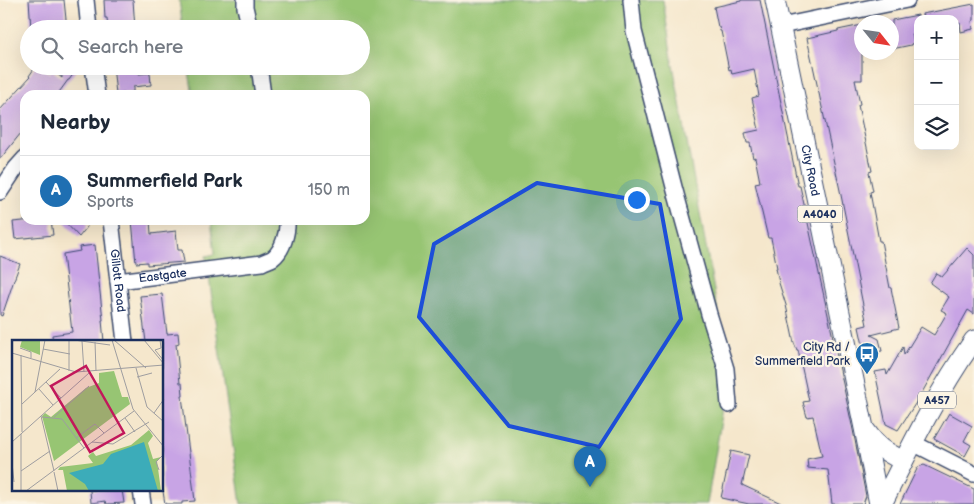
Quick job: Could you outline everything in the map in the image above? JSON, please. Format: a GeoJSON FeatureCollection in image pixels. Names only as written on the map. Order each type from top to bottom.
{"type":"FeatureCollection","features":[{"type":"Feature","properties":{"kind":"main road","name":"City Road"},"geometry":{"type":"LineString","coordinates":[[775,0],[880,504]]}},
{"type":"Feature","properties":{"kind":"main road","name":"A457"},"geometry":{"type":"LineString","coordinates":[[880,504],[940,393],[974,340]]}},
{"type":"Feature","properties":{"kind":"main road","name":"City Road"},"geometry":{"type":"LineString","coordinates":[[864,428],[872,441],[880,448],[903,461]]}},
{"type":"Feature","properties":{"kind":"street"},"geometry":{"type":"LineString","coordinates":[[86,0],[88,20]]}},
{"type":"Feature","properties":{"kind":"street"},"geometry":{"type":"LineString","coordinates":[[244,0],[248,20]]}},
{"type":"Feature","properties":{"kind":"street"},"geometry":{"type":"LineString","coordinates":[[631,0],[634,31],[671,177],[726,369],[729,404]]}},
{"type":"Feature","properties":{"kind":"street"},"geometry":{"type":"LineString","coordinates":[[781,26],[907,0]]}},
{"type":"Feature","properties":{"kind":"street"},"geometry":{"type":"LineString","coordinates":[[94,75],[96,90]]}},
{"type":"Feature","properties":{"kind":"street"},"geometry":{"type":"LineString","coordinates":[[260,75],[262,90]]}},
{"type":"Feature","properties":{"kind":"street"},"geometry":{"type":"LineString","coordinates":[[0,192],[20,164]]}},
{"type":"Feature","properties":{"kind":"street","name":"Gillott Road"},"geometry":{"type":"LineString","coordinates":[[112,225],[124,340]]}},
{"type":"Feature","properties":{"kind":"street","name":"Eastgate"},"geometry":{"type":"LineString","coordinates":[[118,281],[262,263],[274,257],[281,248],[287,225]]}},
{"type":"Feature","properties":{"kind":"street"},"geometry":{"type":"LineString","coordinates":[[913,443],[974,474]]}},
{"type":"Feature","properties":{"kind":"highlighted area"},"geometry":{"type":"Polygon","coordinates":[[[537,183],[660,204],[681,319],[599,447],[509,426],[419,317],[434,244],[537,183]]]}},
{"type":"Feature","properties":{"kind":"green space"},"geometry":{"type":"Polygon","coordinates":[[[179,0],[663,0],[729,373],[707,504],[241,504],[206,256],[215,254],[212,225],[370,225],[370,90],[192,90],[190,75],[370,75],[370,20],[182,20],[179,0]]]}},
{"type":"Feature","properties":{"kind":"building"},"geometry":{"type":"Polygon","coordinates":[[[29,0],[64,0],[66,20],[30,20],[29,0]]]}},
{"type":"Feature","properties":{"kind":"building"},"geometry":{"type":"Polygon","coordinates":[[[104,0],[133,0],[134,20],[107,20],[105,18],[104,0]]]}},
{"type":"Feature","properties":{"kind":"building"},"geometry":{"type":"Polygon","coordinates":[[[741,0],[760,0],[798,186],[800,186],[853,430],[866,496],[863,504],[832,504],[828,470],[808,468],[807,459],[822,456],[813,416],[807,417],[803,402],[809,401],[798,350],[794,343],[779,283],[771,238],[768,238],[755,183],[760,182],[755,157],[753,158],[750,143],[747,143],[745,133],[759,130],[752,98],[759,96],[754,69],[732,74],[731,69],[729,70],[714,7],[741,0]]]}},
{"type":"Feature","properties":{"kind":"building"},"geometry":{"type":"Polygon","coordinates":[[[974,4],[973,29],[961,32],[959,15],[922,14],[974,4]]]}},
{"type":"Feature","properties":{"kind":"building"},"geometry":{"type":"Polygon","coordinates":[[[914,16],[914,33],[912,33],[914,43],[911,45],[899,48],[899,19],[914,16]]]}},
{"type":"Feature","properties":{"kind":"building"},"geometry":{"type":"Polygon","coordinates":[[[854,27],[854,60],[862,60],[862,80],[855,80],[860,104],[858,105],[872,171],[869,172],[873,191],[870,192],[899,328],[871,335],[879,339],[882,351],[865,354],[859,327],[867,325],[807,38],[854,27]]]}},
{"type":"Feature","properties":{"kind":"building"},"geometry":{"type":"Polygon","coordinates":[[[58,75],[62,78],[62,75],[73,75],[61,90],[20,90],[20,134],[0,159],[0,110],[29,76],[58,75]]]}},
{"type":"Feature","properties":{"kind":"building"},"geometry":{"type":"Polygon","coordinates":[[[114,75],[150,75],[151,85],[133,87],[133,90],[116,90],[114,75]]]}},
{"type":"Feature","properties":{"kind":"building"},"geometry":{"type":"Polygon","coordinates":[[[20,221],[20,225],[52,225],[53,235],[15,239],[13,222],[20,221]]]}},
{"type":"Feature","properties":{"kind":"building"},"geometry":{"type":"Polygon","coordinates":[[[68,225],[87,225],[79,237],[68,225]]]}},
{"type":"Feature","properties":{"kind":"building"},"geometry":{"type":"Polygon","coordinates":[[[132,225],[150,225],[151,234],[176,231],[178,250],[182,250],[184,262],[147,265],[147,262],[136,263],[132,225]]]}},
{"type":"Feature","properties":{"kind":"building"},"geometry":{"type":"Polygon","coordinates":[[[95,245],[104,340],[53,340],[52,335],[72,332],[63,254],[80,251],[79,247],[95,245]]]}},
{"type":"Feature","properties":{"kind":"building"},"geometry":{"type":"Polygon","coordinates":[[[967,248],[974,255],[974,314],[968,310],[919,398],[898,430],[886,424],[875,372],[886,370],[887,375],[903,347],[904,355],[921,327],[934,335],[947,313],[941,310],[949,297],[930,283],[936,273],[942,277],[967,248]]]}},
{"type":"Feature","properties":{"kind":"building"},"geometry":{"type":"Polygon","coordinates":[[[0,256],[20,264],[2,316],[0,315],[0,256]]]}},
{"type":"Feature","properties":{"kind":"building"},"geometry":{"type":"Polygon","coordinates":[[[162,294],[167,334],[178,333],[179,343],[176,344],[195,501],[182,502],[182,504],[165,504],[163,492],[164,340],[146,340],[140,296],[162,294]]]}},
{"type":"Feature","properties":{"kind":"building"},"geometry":{"type":"Polygon","coordinates":[[[949,413],[972,426],[964,441],[971,445],[965,456],[934,439],[949,413]]]}},
{"type":"Feature","properties":{"kind":"building"},"geometry":{"type":"Polygon","coordinates":[[[731,451],[749,455],[742,485],[783,504],[749,504],[721,498],[731,451]]]}},
{"type":"Feature","properties":{"kind":"building"},"geometry":{"type":"Polygon","coordinates":[[[924,465],[974,489],[974,504],[900,504],[918,467],[924,465]]]}},
{"type":"Feature","properties":{"kind":"building"},"geometry":{"type":"Polygon","coordinates":[[[90,492],[122,492],[124,503],[106,504],[105,501],[91,503],[90,492]]]}},
{"type":"Feature","properties":{"kind":"place","name":"City Rd / Summerfield Park"},"geometry":{"type":"Point","coordinates":[867,375]}},
{"type":"Feature","properties":{"kind":"place","name":"Summerfield Park"},"geometry":{"type":"Point","coordinates":[590,487]}}]}
